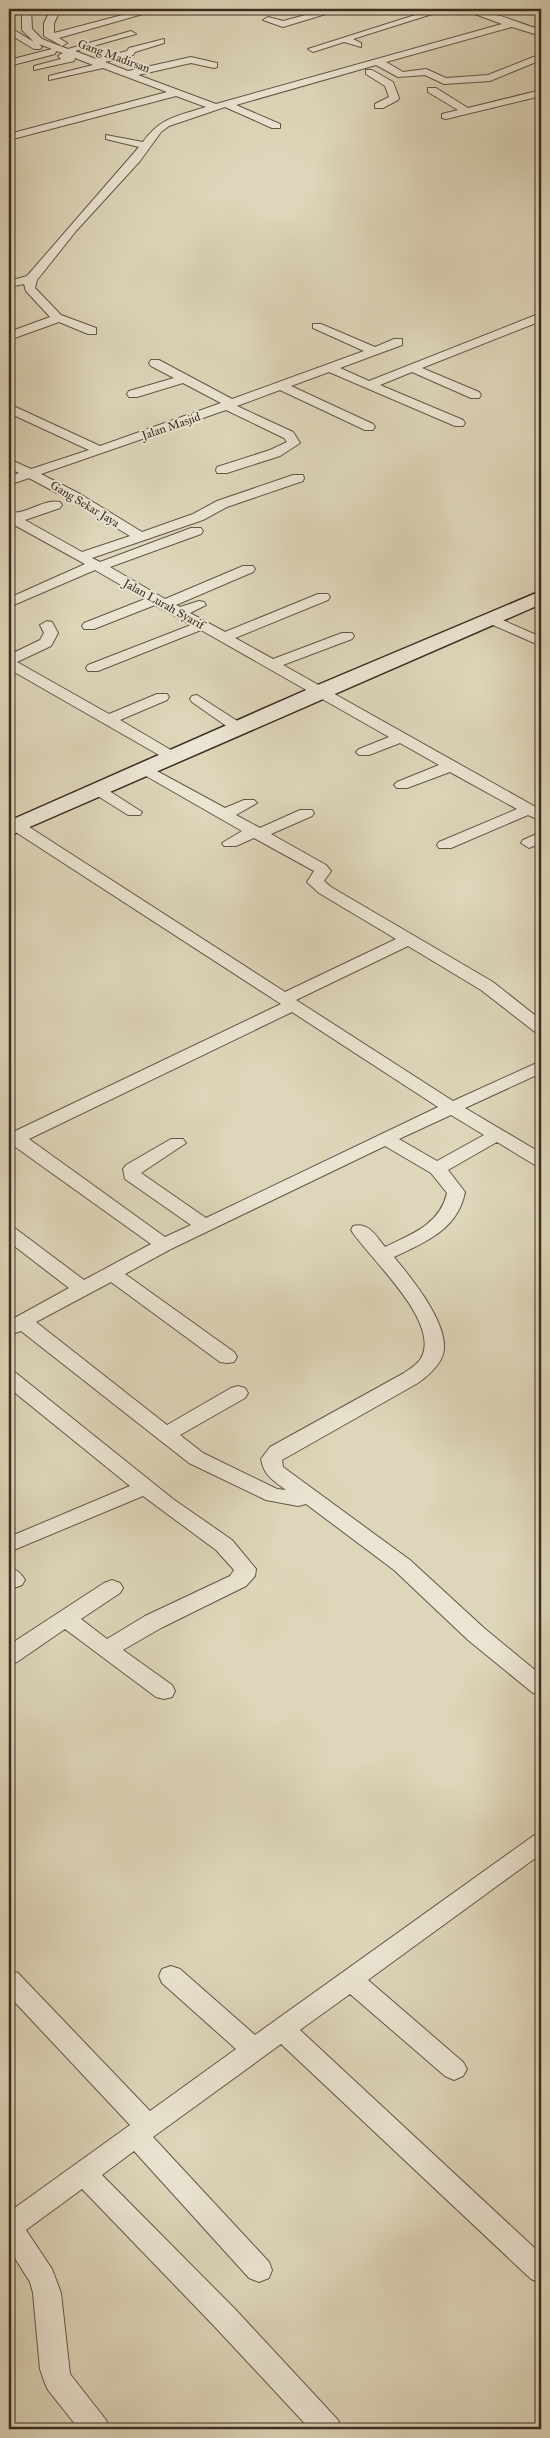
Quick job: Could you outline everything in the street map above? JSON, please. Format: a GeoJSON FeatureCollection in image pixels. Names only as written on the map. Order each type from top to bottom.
{"type":"FeatureCollection","features":[{"type":"Feature","properties":{"kind":"street","name":"Gang Madirsan"},"geometry":{"type":"LineString","coordinates":[[26,9],[27,30],[32,37],[175,93],[221,106],[276,126]]}},
{"type":"Feature","properties":{"kind":"street"},"geometry":{"type":"LineString","coordinates":[[49,27],[121,9]]}},
{"type":"Feature","properties":{"kind":"street"},"geometry":{"type":"LineString","coordinates":[[51,38],[155,9]]}},
{"type":"Feature","properties":{"kind":"street"},"geometry":{"type":"LineString","coordinates":[[268,20],[284,23],[337,9]]}},
{"type":"Feature","properties":{"kind":"street"},"geometry":{"type":"LineString","coordinates":[[313,49],[443,9]]}},
{"type":"Feature","properties":{"kind":"street"},"geometry":{"type":"LineString","coordinates":[[465,9],[485,12],[541,33]]}},
{"type":"Feature","properties":{"kind":"street"},"geometry":{"type":"LineString","coordinates":[[56,11],[48,33],[51,38],[72,54]]}},
{"type":"Feature","properties":{"kind":"street"},"geometry":{"type":"LineString","coordinates":[[464,21],[485,12]]}},
{"type":"Feature","properties":{"kind":"street"},"geometry":{"type":"LineString","coordinates":[[92,331],[57,317],[30,289],[31,279],[146,146],[157,130],[165,124],[221,106],[515,23]]}},
{"type":"Feature","properties":{"kind":"street"},"geometry":{"type":"LineString","coordinates":[[37,68],[131,34]]}},
{"type":"Feature","properties":{"kind":"street"},"geometry":{"type":"LineString","coordinates":[[16,39],[52,52],[72,54]]}},
{"type":"Feature","properties":{"kind":"street"},"geometry":{"type":"LineString","coordinates":[[344,39],[358,46]]}},
{"type":"Feature","properties":{"kind":"street"},"geometry":{"type":"LineString","coordinates":[[52,78],[99,64],[130,53],[132,50],[161,41]]}},
{"type":"Feature","properties":{"kind":"street"},"geometry":{"type":"LineString","coordinates":[[9,63],[52,52]]}},
{"type":"Feature","properties":{"kind":"street"},"geometry":{"type":"LineString","coordinates":[[378,62],[404,76],[426,72],[444,81],[490,78],[541,57]]}},
{"type":"Feature","properties":{"kind":"street"},"geometry":{"type":"LineString","coordinates":[[128,74],[191,60],[214,66]]}},
{"type":"Feature","properties":{"kind":"street"},"geometry":{"type":"LineString","coordinates":[[358,68],[389,82],[394,98],[379,106]]}},
{"type":"Feature","properties":{"kind":"street"},"geometry":{"type":"LineString","coordinates":[[432,90],[468,111]]}},
{"type":"Feature","properties":{"kind":"street"},"geometry":{"type":"LineString","coordinates":[[9,137],[100,111],[175,93]]}},
{"type":"Feature","properties":{"kind":"street"},"geometry":{"type":"LineString","coordinates":[[446,116],[541,93]]}},
{"type":"Feature","properties":{"kind":"street"},"geometry":{"type":"LineString","coordinates":[[100,111],[118,119]]}},
{"type":"Feature","properties":{"kind":"street"},"geometry":{"type":"LineString","coordinates":[[67,120],[84,128]]}},
{"type":"Feature","properties":{"kind":"street"},"geometry":{"type":"LineString","coordinates":[[110,137],[146,146]]}},
{"type":"Feature","properties":{"kind":"street"},"geometry":{"type":"LineString","coordinates":[[9,284],[31,279]]}},
{"type":"Feature","properties":{"kind":"street"},"geometry":{"type":"LineString","coordinates":[[9,336],[53,321],[57,317]]}},
{"type":"Feature","properties":{"kind":"street"},"geometry":{"type":"LineString","coordinates":[[369,385],[541,317]]}},
{"type":"Feature","properties":{"kind":"street"},"geometry":{"type":"LineString","coordinates":[[9,323],[24,331]]}},
{"type":"Feature","properties":{"kind":"street"},"geometry":{"type":"LineString","coordinates":[[317,326],[375,351]]}},
{"type":"Feature","properties":{"kind":"street","name":"Jalan Masjid"},"geometry":{"type":"LineString","coordinates":[[10,480],[230,405],[398,342]]}},
{"type":"Feature","properties":{"kind":"street"},"geometry":{"type":"LineString","coordinates":[[155,363],[289,435],[294,443],[275,453],[222,470]]}},
{"type":"Feature","properties":{"kind":"street"},"geometry":{"type":"LineString","coordinates":[[332,368],[459,423]]}},
{"type":"Feature","properties":{"kind":"street"},"geometry":{"type":"LineString","coordinates":[[412,368],[475,395]]}},
{"type":"Feature","properties":{"kind":"street"},"geometry":{"type":"LineString","coordinates":[[133,394],[183,379]]}},
{"type":"Feature","properties":{"kind":"street"},"geometry":{"type":"LineString","coordinates":[[282,386],[369,427]]}},
{"type":"Feature","properties":{"kind":"street"},"geometry":{"type":"LineString","coordinates":[[9,408],[98,450]]}},
{"type":"Feature","properties":{"kind":"street","name":"Gang Sekar Jaya"},"geometry":{"type":"LineString","coordinates":[[9,463],[31,473],[138,536]]}},
{"type":"Feature","properties":{"kind":"street"},"geometry":{"type":"LineString","coordinates":[[81,557],[198,517],[222,504],[298,478]]}},
{"type":"Feature","properties":{"kind":"street"},"geometry":{"type":"LineString","coordinates":[[11,517],[55,505]]}},
{"type":"Feature","properties":{"kind":"street","name":"Jalan Lurah Syarif"},"geometry":{"type":"LineString","coordinates":[[11,517],[224,638],[274,664],[384,729],[538,814]]}},
{"type":"Feature","properties":{"kind":"street"},"geometry":{"type":"LineString","coordinates":[[9,603],[96,566],[196,531]]}},
{"type":"Feature","properties":{"kind":"street"},"geometry":{"type":"LineString","coordinates":[[89,626],[161,602],[248,569]]}},
{"type":"Feature","properties":{"kind":"street"},"geometry":{"type":"LineString","coordinates":[[224,638],[322,597]]}},
{"type":"Feature","properties":{"kind":"street"},"geometry":{"type":"LineString","coordinates":[[13,828],[237,727],[541,597]]}},
{"type":"Feature","properties":{"kind":"street"},"geometry":{"type":"LineString","coordinates":[[180,612],[199,605]]}},
{"type":"Feature","properties":{"kind":"street"},"geometry":{"type":"LineString","coordinates":[[491,619],[541,642]]}},
{"type":"Feature","properties":{"kind":"street"},"geometry":{"type":"LineString","coordinates":[[9,662],[46,643],[51,633],[47,625]]}},
{"type":"Feature","properties":{"kind":"street"},"geometry":{"type":"LineString","coordinates":[[93,668],[202,625]]}},
{"type":"Feature","properties":{"kind":"street"},"geometry":{"type":"LineString","coordinates":[[274,664],[347,636]]}},
{"type":"Feature","properties":{"kind":"street"},"geometry":{"type":"LineString","coordinates":[[9,662],[171,756]]}},
{"type":"Feature","properties":{"kind":"street"},"geometry":{"type":"LineString","coordinates":[[108,720],[162,697]]}},
{"type":"Feature","properties":{"kind":"street"},"geometry":{"type":"LineString","coordinates":[[197,699],[237,727]]}},
{"type":"Feature","properties":{"kind":"street"},"geometry":{"type":"LineString","coordinates":[[384,729],[361,746],[400,738]]}},
{"type":"Feature","properties":{"kind":"street"},"geometry":{"type":"LineString","coordinates":[[402,785],[451,766]]}},
{"type":"Feature","properties":{"kind":"street"},"geometry":{"type":"LineString","coordinates":[[144,769],[320,868],[322,871],[315,883],[493,990],[541,1028]]}},
{"type":"Feature","properties":{"kind":"street"},"geometry":{"type":"LineString","coordinates":[[98,790],[134,812]]}},
{"type":"Feature","properties":{"kind":"street"},"geometry":{"type":"LineString","coordinates":[[225,814],[249,802]]}},
{"type":"Feature","properties":{"kind":"street"},"geometry":{"type":"LineString","coordinates":[[230,843],[306,813]]}},
{"type":"Feature","properties":{"kind":"street"},"geometry":{"type":"LineString","coordinates":[[445,846],[538,814]]}},
{"type":"Feature","properties":{"kind":"street"},"geometry":{"type":"LineString","coordinates":[[13,828],[452,1108],[541,1161]]}},
{"type":"Feature","properties":{"kind":"street"},"geometry":{"type":"LineString","coordinates":[[164,1245],[12,1140],[408,940]]}},
{"type":"Feature","properties":{"kind":"street"},"geometry":{"type":"LineString","coordinates":[[309,1496],[283,1498],[244,1483],[191,1455],[166,1434],[16,1325],[204,1225],[505,1085],[541,1066]]}},
{"type":"Feature","properties":{"kind":"street"},"geometry":{"type":"LineString","coordinates":[[437,1169],[497,1135]]}},
{"type":"Feature","properties":{"kind":"street"},"geometry":{"type":"LineString","coordinates":[[383,1255],[429,1232],[450,1214],[456,1204],[456,1192],[437,1169],[387,1139]]}},
{"type":"Feature","properties":{"kind":"street"},"geometry":{"type":"LineString","coordinates":[[177,1143],[138,1164],[132,1169],[132,1175],[204,1225]]}},
{"type":"Feature","properties":{"kind":"street"},"geometry":{"type":"LineString","coordinates":[[360,1230],[383,1255],[422,1310],[433,1332],[434,1349],[425,1368],[411,1378],[277,1452],[271,1459],[272,1470],[402,1565],[428,1587],[476,1634],[541,1687]]}},
{"type":"Feature","properties":{"kind":"street"},"geometry":{"type":"LineString","coordinates":[[9,1233],[83,1289]]}},
{"type":"Feature","properties":{"kind":"street"},"geometry":{"type":"LineString","coordinates":[[113,1274],[227,1357]]}},
{"type":"Feature","properties":{"kind":"street"},"geometry":{"type":"LineString","coordinates":[[9,1378],[145,1487],[233,1553],[245,1569],[244,1576],[223,1590],[153,1622],[106,1650]]}},
{"type":"Feature","properties":{"kind":"street"},"geometry":{"type":"LineString","coordinates":[[166,1434],[238,1393]]}},
{"type":"Feature","properties":{"kind":"street"},"geometry":{"type":"LineString","coordinates":[[9,1545],[100,1508],[145,1487]]}},
{"type":"Feature","properties":{"kind":"street"},"geometry":{"type":"LineString","coordinates":[[9,1656],[112,1588]]}},
{"type":"Feature","properties":{"kind":"street"},"geometry":{"type":"LineString","coordinates":[[67,1619],[106,1650],[164,1691]]}},
{"type":"Feature","properties":{"kind":"street"},"geometry":{"type":"LineString","coordinates":[[96,2429],[58,2382],[54,2369],[46,2293],[42,2277],[9,2227],[281,2028],[541,1842]]}},
{"type":"Feature","properties":{"kind":"street"},"geometry":{"type":"LineString","coordinates":[[171,1976],[254,2049]]}},
{"type":"Feature","properties":{"kind":"street"},"geometry":{"type":"LineString","coordinates":[[350,1979],[454,2069]]}},
{"type":"Feature","properties":{"kind":"street"},"geometry":{"type":"LineString","coordinates":[[12,1987],[141,2130],[259,2270]]}},
{"type":"Feature","properties":{"kind":"street"},"geometry":{"type":"LineString","coordinates":[[281,2028],[541,2271]]}},
{"type":"Feature","properties":{"kind":"street"},"geometry":{"type":"LineString","coordinates":[[83,2173],[225,2318],[328,2429]]}}]}
